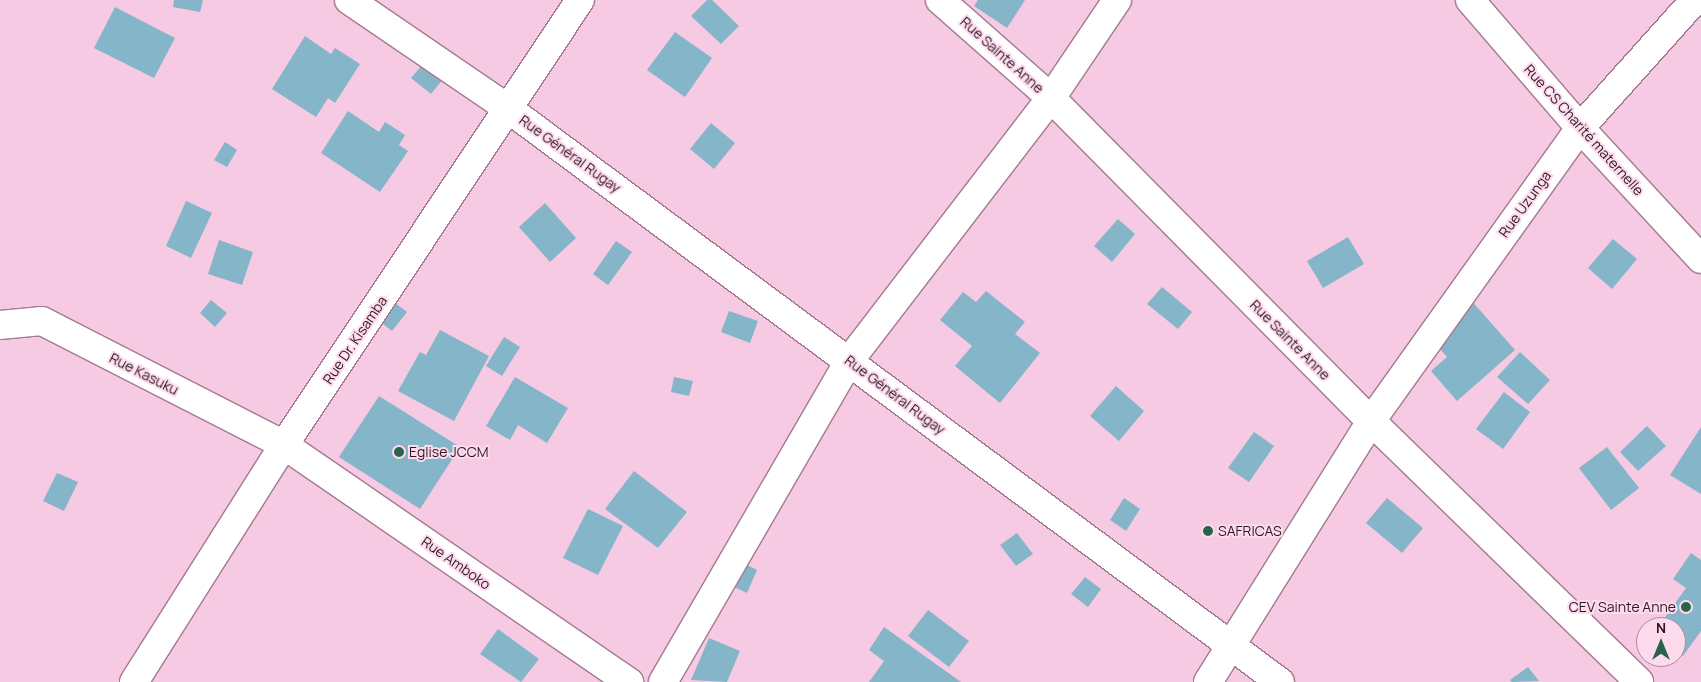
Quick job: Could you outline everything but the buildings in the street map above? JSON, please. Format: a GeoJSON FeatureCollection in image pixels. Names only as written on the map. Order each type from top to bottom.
{"type":"FeatureCollection","features":[{"type":"Feature","properties":{"kind":"street","name":"Rue Général Rugay"},"geometry":{"type":"LineString","coordinates":[[349,0],[510,110],[850,360],[1280,682]]}},
{"type":"Feature","properties":{"kind":"street","name":"Rue Dr. Kisamba"},"geometry":{"type":"LineString","coordinates":[[134,682],[284,445],[510,110],[580,0]]}},
{"type":"Feature","properties":{"kind":"street","name":"Rue Sainte Anne"},"geometry":{"type":"LineString","coordinates":[[940,0],[1050,98],[1371,421],[1639,682]]}},
{"type":"Feature","properties":{"kind":"street"},"geometry":{"type":"LineString","coordinates":[[663,682],[850,360],[1050,98],[1117,0]]}},
{"type":"Feature","properties":{"kind":"street","name":"Rue CS Charité maternelle"},"geometry":{"type":"LineString","coordinates":[[1470,0],[1580,128],[1701,259]]}},
{"type":"Feature","properties":{"kind":"street","name":"Rue Uzunga"},"geometry":{"type":"LineString","coordinates":[[1208,682],[1229,645],[1371,421],[1580,128],[1695,0]]}},
{"type":"Feature","properties":{"kind":"street","name":"Rue Kasuku"},"geometry":{"type":"LineString","coordinates":[[0,325],[42,321],[284,445]]}},
{"type":"Feature","properties":{"kind":"street","name":"Rue Amboko"},"geometry":{"type":"LineString","coordinates":[[284,445],[629,682]]}},
{"type":"Feature","properties":{"kind":"place","name":"Eglise JCCM"},"geometry":{"type":"Point","coordinates":[399,452]}},
{"type":"Feature","properties":{"kind":"place","name":"SAFRICAS"},"geometry":{"type":"Point","coordinates":[1208,531]}},
{"type":"Feature","properties":{"kind":"place","name":"CEV Sainte Anne"},"geometry":{"type":"Point","coordinates":[1686,607]}}]}
